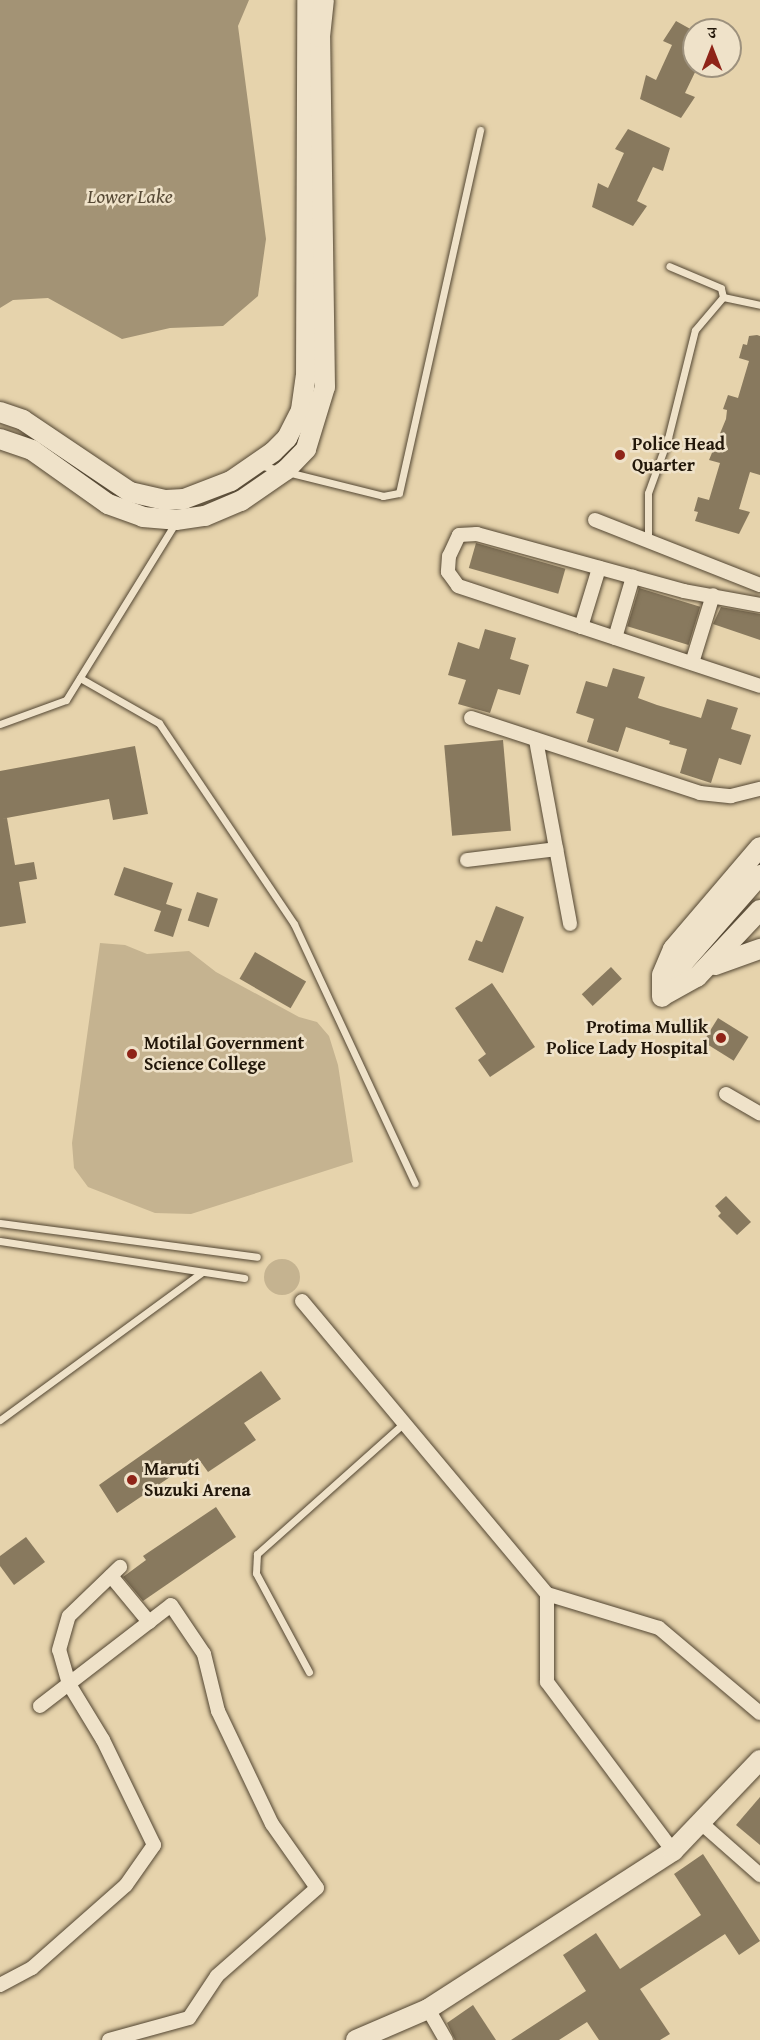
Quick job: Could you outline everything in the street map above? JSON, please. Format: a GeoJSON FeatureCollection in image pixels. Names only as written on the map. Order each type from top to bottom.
{"type":"FeatureCollection","features":[{"type":"Feature","properties":{"kind":"street"},"geometry":{"type":"LineString","coordinates":[[0,412],[23,420],[130,492],[147,498],[192,497],[257,464],[287,438],[301,410],[306,376],[307,0]]}},
{"type":"Feature","properties":{"kind":"street"},"geometry":{"type":"LineString","coordinates":[[0,439],[32,450],[117,508],[143,517],[176,520],[205,516],[241,501],[286,470],[306,450],[325,387],[320,37],[324,0]]}},
{"type":"Feature","properties":{"kind":"street"},"geometry":{"type":"LineString","coordinates":[[595,520],[760,585]]}},
{"type":"Feature","properties":{"kind":"street"},"geometry":{"type":"LineString","coordinates":[[760,605],[633,577],[477,534],[459,535],[448,556],[447,572],[458,586],[760,686]]}},
{"type":"Feature","properties":{"kind":"street"},"geometry":{"type":"LineString","coordinates":[[581,627],[599,568]]}},
{"type":"Feature","properties":{"kind":"street"},"geometry":{"type":"LineString","coordinates":[[615,638],[633,577]]}},
{"type":"Feature","properties":{"kind":"street"},"geometry":{"type":"LineString","coordinates":[[692,663],[713,595]]}},
{"type":"Feature","properties":{"kind":"street"},"geometry":{"type":"LineString","coordinates":[[471,718],[700,793],[731,796],[760,789]]}},
{"type":"Feature","properties":{"kind":"street"},"geometry":{"type":"LineString","coordinates":[[536,740],[570,924]]}},
{"type":"Feature","properties":{"kind":"street"},"geometry":{"type":"LineString","coordinates":[[662,996],[662,975],[673,949],[760,847]]}},
{"type":"Feature","properties":{"kind":"street"},"geometry":{"type":"LineString","coordinates":[[467,860],[556,849]]}},
{"type":"Feature","properties":{"kind":"street"},"geometry":{"type":"LineString","coordinates":[[662,996],[683,963],[757,886]]}},
{"type":"Feature","properties":{"kind":"street"},"geometry":{"type":"LineString","coordinates":[[706,969],[759,913],[735,907]]}},
{"type":"Feature","properties":{"kind":"street"},"geometry":{"type":"LineString","coordinates":[[662,996],[706,969],[760,949]]}},
{"type":"Feature","properties":{"kind":"street"},"geometry":{"type":"LineString","coordinates":[[726,1094],[760,1114]]}},
{"type":"Feature","properties":{"kind":"street"},"geometry":{"type":"LineString","coordinates":[[302,1301],[547,1594],[659,1628],[760,1713]]}},
{"type":"Feature","properties":{"kind":"street"},"geometry":{"type":"LineString","coordinates":[[0,1985],[32,1968],[126,1885],[154,1845],[103,1740],[69,1684],[59,1650],[69,1616],[115,1572],[149,1622]]}},
{"type":"Feature","properties":{"kind":"street"},"geometry":{"type":"LineString","coordinates":[[547,1594],[546,1682],[673,1851]]}},
{"type":"Feature","properties":{"kind":"street"},"geometry":{"type":"LineString","coordinates":[[40,1706],[171,1605],[204,1654],[218,1711],[272,1824],[317,1888],[217,1976],[189,2018],[109,2040]]}},
{"type":"Feature","properties":{"kind":"street"},"geometry":{"type":"LineString","coordinates":[[356,2040],[428,2009],[673,1851],[759,1764]]}},
{"type":"Feature","properties":{"kind":"street"},"geometry":{"type":"LineString","coordinates":[[701,1823],[760,1875]]}},
{"type":"Feature","properties":{"kind":"street"},"geometry":{"type":"LineString","coordinates":[[428,2009],[446,2040]]}},
{"type":"Feature","properties":{"kind":"lane"},"geometry":{"type":"LineString","coordinates":[[257,464],[383,496],[399,493],[480,130]]}},
{"type":"Feature","properties":{"kind":"lane"},"geometry":{"type":"LineString","coordinates":[[669,266],[721,288],[723,297]]}},
{"type":"Feature","properties":{"kind":"lane"},"geometry":{"type":"LineString","coordinates":[[723,297],[760,305]]}},
{"type":"Feature","properties":{"kind":"lane"},"geometry":{"type":"LineString","coordinates":[[648,541],[648,493],[668,438],[695,330],[723,297]]}},
{"type":"Feature","properties":{"kind":"lane"},"geometry":{"type":"LineString","coordinates":[[0,724],[66,700],[176,520]]}},
{"type":"Feature","properties":{"kind":"lane"},"geometry":{"type":"LineString","coordinates":[[80,678],[159,723],[294,924],[416,1183]]}},
{"type":"Feature","properties":{"kind":"lane"},"geometry":{"type":"LineString","coordinates":[[0,1223],[257,1257]]}},
{"type":"Feature","properties":{"kind":"lane"},"geometry":{"type":"LineString","coordinates":[[0,1241],[244,1278]]}},
{"type":"Feature","properties":{"kind":"lane"},"geometry":{"type":"LineString","coordinates":[[0,1420],[202,1272]]}},
{"type":"Feature","properties":{"kind":"lane"},"geometry":{"type":"LineString","coordinates":[[309,1672],[256,1573],[257,1554],[404,1423]]}},
{"type":"Feature","properties":{"kind":"shaded area"},"geometry":{"type":"Polygon","coordinates":[[[100,943],[125,945],[147,954],[189,951],[216,972],[299,1017],[317,1022],[329,1036],[338,1065],[353,1162],[191,1214],[155,1213],[88,1187],[74,1168],[72,1143],[100,943]]]}},
{"type":"Feature","properties":{"kind":"shaded area"},"geometry":{"type":"Polygon","coordinates":[[[282,1259],[294,1265],[300,1277],[294,1289],[282,1295],[270,1289],[264,1277],[270,1265],[282,1259]]]}},
{"type":"Feature","properties":{"kind":"water","name":"Lower Lake"},"geometry":{"type":"Polygon","coordinates":[[[0,0],[249,0],[238,26],[266,239],[258,296],[223,326],[170,328],[122,339],[48,298],[13,300],[0,308],[0,0]]]}},
{"type":"Feature","properties":{"kind":"building"},"geometry":{"type":"Polygon","coordinates":[[[676,21],[682,24],[682,78],[692,78],[685,93],[695,97],[681,118],[640,99],[646,75],[656,80],[672,45],[663,41],[676,21]]]}},
{"type":"Feature","properties":{"kind":"building"},"geometry":{"type":"Polygon","coordinates":[[[628,129],[670,148],[663,171],[653,167],[637,201],[647,206],[633,226],[592,207],[598,183],[608,188],[624,153],[615,149],[628,129]]]}},
{"type":"Feature","properties":{"kind":"building"},"geometry":{"type":"Polygon","coordinates":[[[749,336],[760,336],[760,475],[750,472],[739,509],[750,512],[739,534],[695,521],[698,512],[694,511],[698,497],[709,500],[720,463],[709,460],[726,419],[727,410],[723,409],[728,395],[738,398],[749,361],[739,358],[743,344],[747,345],[749,336]]]}},
{"type":"Feature","properties":{"kind":"building"},"geometry":{"type":"Polygon","coordinates":[[[476,543],[565,569],[558,594],[469,568],[476,543]]]}},
{"type":"Feature","properties":{"kind":"building"},"geometry":{"type":"Polygon","coordinates":[[[639,588],[700,607],[689,645],[627,626],[639,588]]]}},
{"type":"Feature","properties":{"kind":"building"},"geometry":{"type":"Polygon","coordinates":[[[721,607],[760,614],[760,640],[713,624],[721,607]]]}},
{"type":"Feature","properties":{"kind":"building"},"geometry":{"type":"Polygon","coordinates":[[[485,629],[516,638],[510,659],[529,665],[520,695],[498,689],[490,713],[458,704],[466,680],[448,675],[458,642],[479,649],[485,629]]]}},
{"type":"Feature","properties":{"kind":"building"},"geometry":{"type":"Polygon","coordinates":[[[613,668],[645,677],[638,698],[657,705],[701,718],[707,699],[738,708],[731,729],[751,735],[741,765],[719,758],[711,783],[680,773],[687,749],[669,744],[670,741],[626,727],[618,752],[587,742],[594,719],[576,713],[586,681],[607,687],[613,668]]]}},
{"type":"Feature","properties":{"kind":"building"},"geometry":{"type":"Polygon","coordinates":[[[503,740],[511,831],[452,836],[444,745],[503,740]]]}},
{"type":"Feature","properties":{"kind":"building"},"geometry":{"type":"Polygon","coordinates":[[[135,746],[148,814],[113,820],[109,799],[1,819],[7,818],[15,865],[34,862],[37,879],[19,882],[26,923],[0,927],[0,771],[135,746]]]}},
{"type":"Feature","properties":{"kind":"building"},"geometry":{"type":"Polygon","coordinates":[[[124,867],[173,883],[166,904],[182,909],[173,937],[154,931],[161,911],[114,895],[124,867]]]}},
{"type":"Feature","properties":{"kind":"building"},"geometry":{"type":"Polygon","coordinates":[[[197,892],[218,899],[209,927],[188,921],[197,892]]]}},
{"type":"Feature","properties":{"kind":"building"},"geometry":{"type":"Polygon","coordinates":[[[496,906],[524,917],[503,973],[468,960],[476,940],[482,942],[496,906]]]}},
{"type":"Feature","properties":{"kind":"building"},"geometry":{"type":"Polygon","coordinates":[[[255,952],[306,982],[291,1008],[240,979],[255,952]]]}},
{"type":"Feature","properties":{"kind":"building"},"geometry":{"type":"Polygon","coordinates":[[[611,967],[622,979],[593,1006],[582,994],[611,967]]]}},
{"type":"Feature","properties":{"kind":"building"},"geometry":{"type":"Polygon","coordinates":[[[492,983],[535,1047],[490,1077],[478,1060],[486,1054],[455,1008],[492,983]]]}},
{"type":"Feature","properties":{"kind":"building"},"geometry":{"type":"Polygon","coordinates":[[[718,1018],[749,1037],[734,1061],[703,1042],[718,1018]]]}},
{"type":"Feature","properties":{"kind":"building"},"geometry":{"type":"Polygon","coordinates":[[[726,1196],[751,1222],[737,1235],[718,1216],[721,1213],[715,1206],[726,1196]]]}},
{"type":"Feature","properties":{"kind":"building"},"geometry":{"type":"Polygon","coordinates":[[[261,1371],[281,1399],[244,1423],[256,1440],[208,1472],[198,1458],[117,1513],[99,1485],[261,1371]]]}},
{"type":"Feature","properties":{"kind":"building"},"geometry":{"type":"Polygon","coordinates":[[[216,1507],[236,1537],[143,1601],[123,1577],[146,1560],[143,1556],[216,1507]]]}},
{"type":"Feature","properties":{"kind":"building"},"geometry":{"type":"Polygon","coordinates":[[[26,1537],[45,1562],[14,1585],[0,1566],[0,1556],[26,1537]]]}},
{"type":"Feature","properties":{"kind":"building"},"geometry":{"type":"Polygon","coordinates":[[[760,1797],[760,1845],[736,1825],[760,1797]]]}},
{"type":"Feature","properties":{"kind":"building"},"geometry":{"type":"Polygon","coordinates":[[[703,1854],[760,1941],[739,1955],[725,1934],[640,1989],[670,2034],[660,2040],[599,2040],[587,2022],[559,2040],[511,2040],[586,1991],[563,1955],[596,1933],[620,1969],[701,1915],[674,1874],[703,1854]]]}},
{"type":"Feature","properties":{"kind":"building"},"geometry":{"type":"Polygon","coordinates":[[[473,2005],[496,2040],[455,2040],[447,2023],[473,2005]]]}},
{"type":"Feature","properties":{"kind":"place","name":"Police Head Quarter"},"geometry":{"type":"Point","coordinates":[620,455]}},
{"type":"Feature","properties":{"kind":"place","name":"Protima Mullik Police Lady Hospital"},"geometry":{"type":"Point","coordinates":[721,1038]}},
{"type":"Feature","properties":{"kind":"place","name":"Motilal Government Science College"},"geometry":{"type":"Point","coordinates":[132,1054]}},
{"type":"Feature","properties":{"kind":"place","name":"Maruti Suzuki Arena"},"geometry":{"type":"Point","coordinates":[132,1480]}}]}
